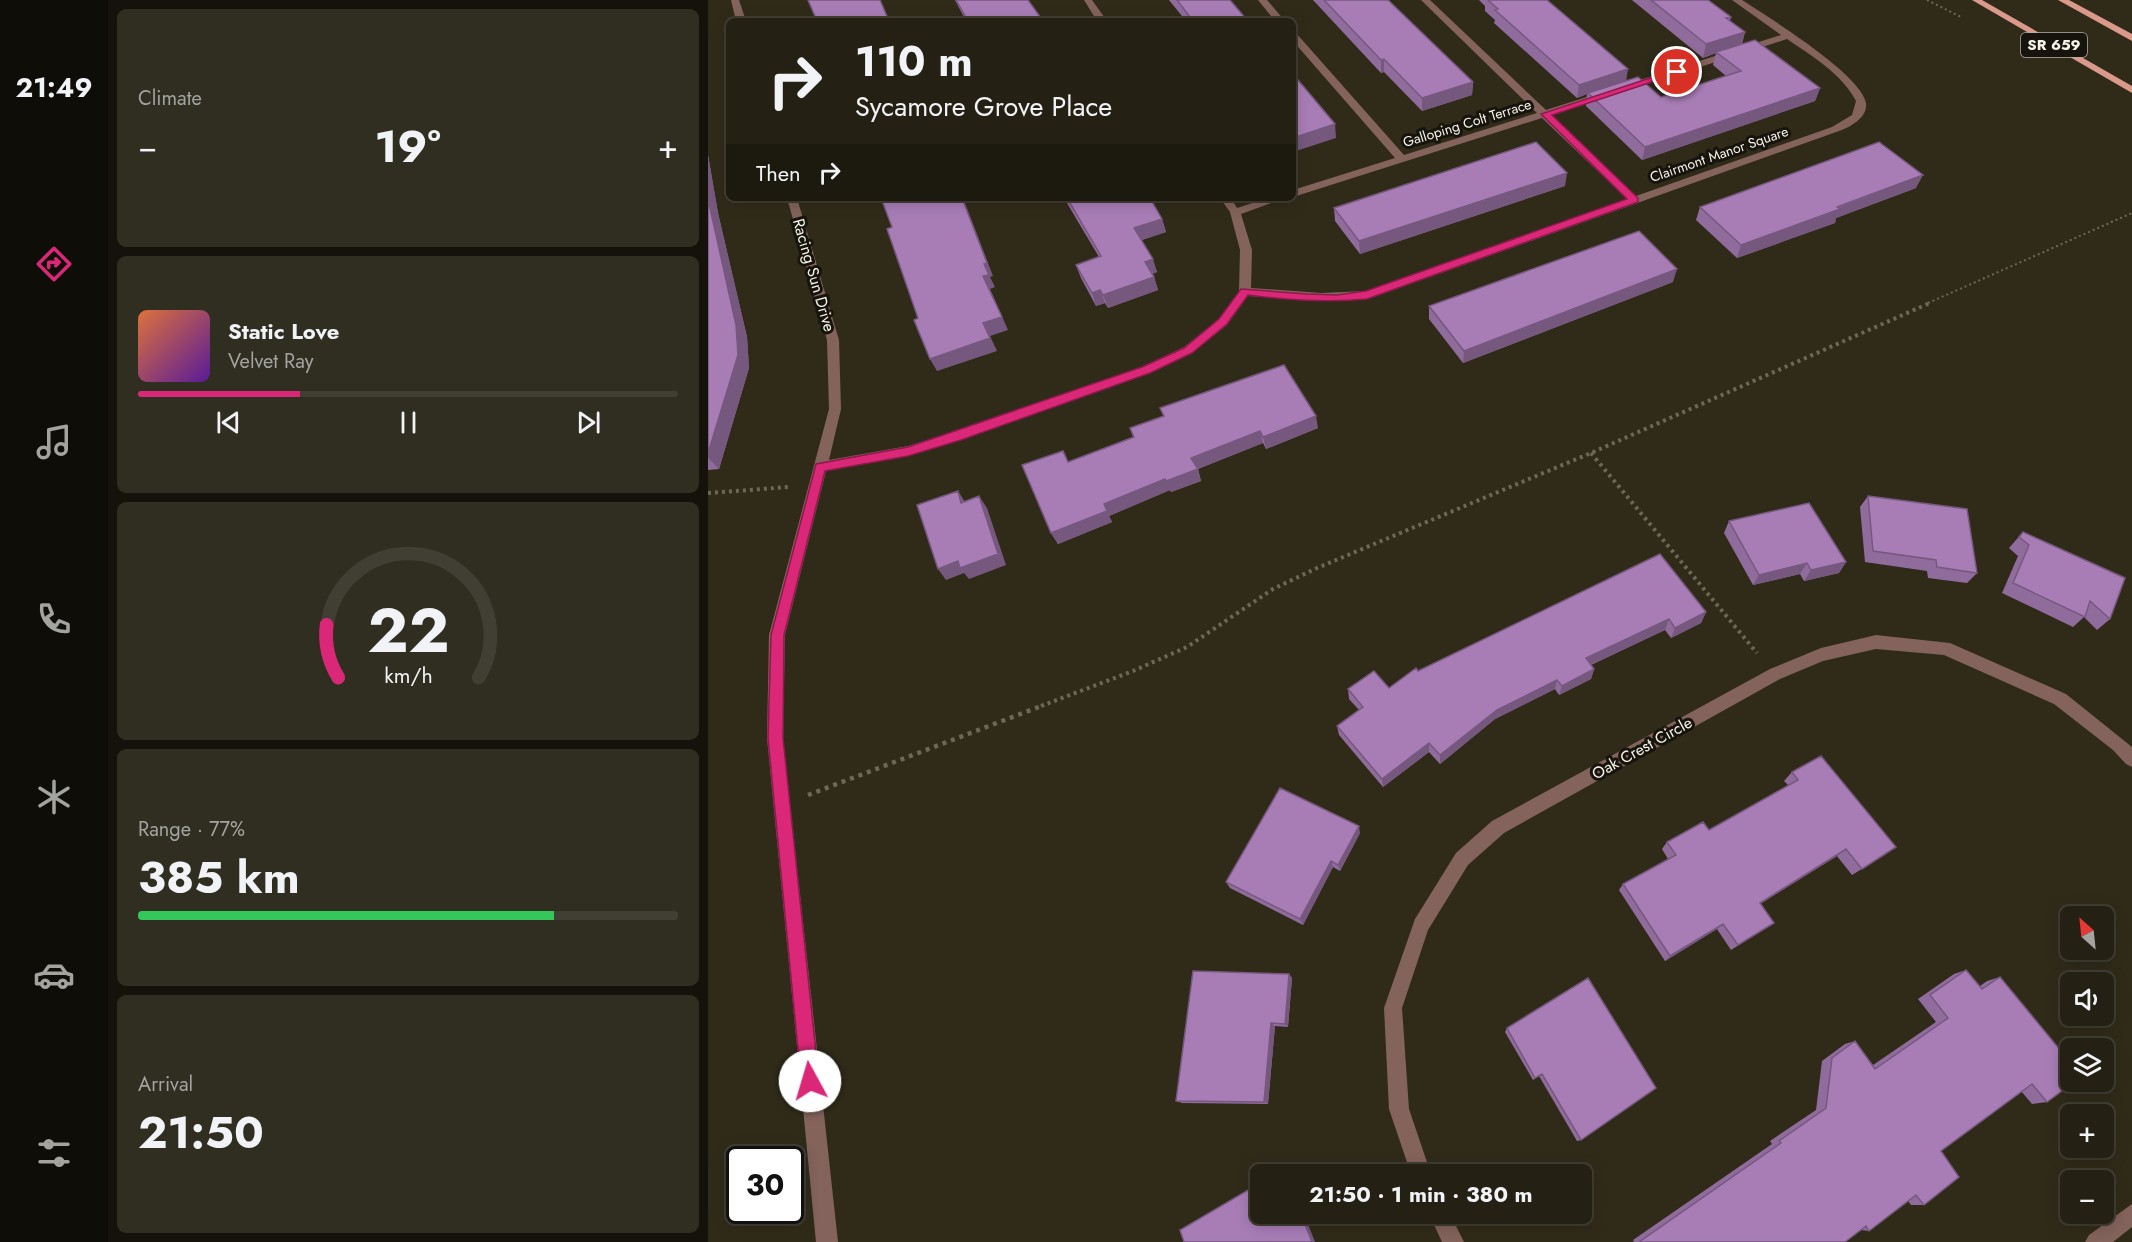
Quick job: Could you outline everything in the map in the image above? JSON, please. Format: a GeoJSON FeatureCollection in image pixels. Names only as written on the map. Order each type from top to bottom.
{"type":"FeatureCollection","features":[{"type":"Feature","properties":{"kind":"main road","name":"SR 659"},"geometry":{"type":"LineString","coordinates":[[1976,0],[2132,90]]}},
{"type":"Feature","properties":{"kind":"main road","name":"SR 659"},"geometry":{"type":"LineString","coordinates":[[2062,0],[2132,38]]}},
{"type":"Feature","properties":{"kind":"street"},"geometry":{"type":"LineString","coordinates":[[735,0],[740,18]]}},
{"type":"Feature","properties":{"kind":"street"},"geometry":{"type":"LineString","coordinates":[[1088,0],[1100,18]]}},
{"type":"Feature","properties":{"kind":"street"},"geometry":{"type":"LineString","coordinates":[[1262,0],[1277,18]]}},
{"type":"Feature","properties":{"kind":"street"},"geometry":{"type":"LineString","coordinates":[[1425,0],[1634,200]]}},
{"type":"Feature","properties":{"kind":"street","name":"Clairmont Manor Square"},"geometry":{"type":"LineString","coordinates":[[1245,291],[1307,298],[1367,295],[1846,126],[1855,118],[1861,101],[1856,91],[1836,71],[1736,0]]}},
{"type":"Feature","properties":{"kind":"street","name":"Galloping Colt Terrace"},"geometry":{"type":"LineString","coordinates":[[1296,193],[1787,36]]}},
{"type":"Feature","properties":{"kind":"street"},"geometry":{"type":"LineString","coordinates":[[1296,38],[1402,159]]}},
{"type":"Feature","properties":{"kind":"street","name":"Racing Sun Drive"},"geometry":{"type":"LineString","coordinates":[[793,201],[833,340],[835,409],[777,635],[775,738],[827,1242]]}},
{"type":"Feature","properties":{"kind":"street"},"geometry":{"type":"LineString","coordinates":[[820,467],[908,451],[957,436],[1146,370],[1188,350],[1223,322],[1245,291],[1246,250],[1235,212],[1227,201]]}},
{"type":"Feature","properties":{"kind":"street"},"geometry":{"type":"LineString","coordinates":[[1235,212],[1270,201]]}},
{"type":"Feature","properties":{"kind":"street","name":"Oak Crest Circle"},"geometry":{"type":"LineString","coordinates":[[1417,1164],[1399,1109],[1393,1008],[1421,925],[1462,859],[1498,826],[1775,674],[1821,655],[1876,642],[1945,648],[2060,699],[2119,745],[2132,759]]}},
{"type":"Feature","properties":{"kind":"street"},"geometry":{"type":"LineString","coordinates":[[2096,1242],[2132,1214]]}},
{"type":"Feature","properties":{"kind":"street"},"geometry":{"type":"LineString","coordinates":[[1444,1224],[1452,1242]]}},
{"type":"Feature","properties":{"kind":"path"},"geometry":{"type":"LineString","coordinates":[[782,804],[1133,671],[1186,647],[1274,589],[1317,568],[1591,453],[2132,213]]}},
{"type":"Feature","properties":{"kind":"path"},"geometry":{"type":"LineString","coordinates":[[1591,453],[1775,674]]}},
{"type":"Feature","properties":{"kind":"path"},"geometry":{"type":"LineString","coordinates":[[708,493],[816,484]]}},
{"type":"Feature","properties":{"kind":"building"},"geometry":{"type":"Polygon","coordinates":[[[808,0],[880,0],[888,18],[816,18],[808,0]]]}},
{"type":"Feature","properties":{"kind":"building"},"geometry":{"type":"Polygon","coordinates":[[[956,0],[1028,0],[1041,18],[966,18],[956,0]]]}},
{"type":"Feature","properties":{"kind":"building"},"geometry":{"type":"Polygon","coordinates":[[[1177,0],[1230,0],[1245,18],[1191,18],[1177,0]]]}},
{"type":"Feature","properties":{"kind":"building"},"geometry":{"type":"Polygon","coordinates":[[[1324,0],[1388,0],[1473,82],[1422,98],[1384,59],[1381,60],[1324,0]]]}},
{"type":"Feature","properties":{"kind":"building"},"geometry":{"type":"Polygon","coordinates":[[[1488,0],[1547,0],[1628,69],[1579,85],[1495,10],[1498,9],[1488,0]]]}},
{"type":"Feature","properties":{"kind":"building"},"geometry":{"type":"Polygon","coordinates":[[[1651,0],[1708,0],[1731,17],[1726,18],[1745,32],[1706,44],[1651,0]]]}},
{"type":"Feature","properties":{"kind":"building"},"geometry":{"type":"Polygon","coordinates":[[[1755,40],[1820,88],[1645,147],[1588,93],[1638,77],[1661,97],[1741,71],[1716,52],[1755,40]]]}},
{"type":"Feature","properties":{"kind":"building"},"geometry":{"type":"Polygon","coordinates":[[[1296,78],[1335,124],[1296,137],[1296,78]]]}},
{"type":"Feature","properties":{"kind":"building"},"geometry":{"type":"Polygon","coordinates":[[[1536,142],[1567,173],[1359,241],[1334,208],[1536,142]]]}},
{"type":"Feature","properties":{"kind":"building"},"geometry":{"type":"Polygon","coordinates":[[[1879,142],[1923,175],[1837,207],[1840,209],[1741,245],[1700,207],[1879,142]]]}},
{"type":"Feature","properties":{"kind":"building"},"geometry":{"type":"Polygon","coordinates":[[[708,199],[736,325],[738,355],[708,453],[708,199]]]}},
{"type":"Feature","properties":{"kind":"building"},"geometry":{"type":"Polygon","coordinates":[[[882,201],[963,201],[987,263],[984,264],[989,275],[983,276],[1002,317],[983,323],[990,338],[930,359],[914,320],[918,318],[887,229],[892,227],[882,201]]]}},
{"type":"Feature","properties":{"kind":"building"},"geometry":{"type":"Polygon","coordinates":[[[1069,201],[1152,201],[1162,219],[1134,228],[1153,259],[1145,262],[1154,277],[1103,295],[1100,290],[1092,293],[1076,265],[1101,256],[1069,201]]]}},
{"type":"Feature","properties":{"kind":"building"},"geometry":{"type":"Polygon","coordinates":[[[1639,231],[1677,269],[1464,351],[1429,306],[1639,231]]]}},
{"type":"Feature","properties":{"kind":"building"},"geometry":{"type":"Polygon","coordinates":[[[1284,365],[1316,416],[1263,437],[1260,431],[1191,458],[1198,469],[1166,481],[1165,479],[1104,504],[1107,511],[1051,533],[1022,465],[1063,451],[1068,462],[1134,437],[1130,428],[1164,416],[1160,408],[1284,365]]]}},
{"type":"Feature","properties":{"kind":"building"},"geometry":{"type":"Polygon","coordinates":[[[958,491],[961,503],[979,496],[998,554],[960,568],[958,561],[938,569],[917,505],[958,491]]]}},
{"type":"Feature","properties":{"kind":"building"},"geometry":{"type":"Polygon","coordinates":[[[1868,496],[1967,509],[1977,573],[1937,567],[1936,560],[1873,551],[1868,496]]]}},
{"type":"Feature","properties":{"kind":"building"},"geometry":{"type":"Polygon","coordinates":[[[1809,503],[1846,562],[1811,570],[1807,563],[1759,575],[1729,521],[1809,503]]]}},
{"type":"Feature","properties":{"kind":"building"},"geometry":{"type":"Polygon","coordinates":[[[2023,532],[2125,578],[2110,619],[2090,601],[2085,617],[2013,583],[2029,545],[2019,537],[2023,532]]]}},
{"type":"Feature","properties":{"kind":"building"},"geometry":{"type":"Polygon","coordinates":[[[1660,554],[1706,612],[1675,628],[1669,619],[1586,658],[1594,669],[1562,686],[1557,680],[1497,710],[1440,755],[1429,743],[1382,779],[1337,726],[1363,707],[1348,689],[1374,671],[1389,688],[1416,668],[1418,671],[1660,554]]]}},
{"type":"Feature","properties":{"kind":"building"},"geometry":{"type":"Polygon","coordinates":[[[1821,756],[1896,847],[1862,869],[1846,849],[1760,903],[1774,923],[1738,945],[1723,924],[1670,956],[1623,884],[1676,855],[1667,842],[1703,822],[1709,830],[1798,780],[1792,772],[1821,756]]]}},
{"type":"Feature","properties":{"kind":"building"},"geometry":{"type":"Polygon","coordinates":[[[1280,788],[1359,826],[1338,865],[1331,861],[1300,919],[1226,882],[1280,788]]]}},
{"type":"Feature","properties":{"kind":"building"},"geometry":{"type":"Polygon","coordinates":[[[1966,970],[1982,989],[2000,977],[2060,1050],[2060,1092],[2047,1102],[2032,1084],[1941,1151],[1959,1177],[1924,1205],[1916,1195],[1869,1231],[1866,1226],[1845,1242],[1639,1242],[1781,1143],[1779,1141],[1826,1108],[1832,1058],[1855,1041],[1875,1069],[1948,1018],[1930,995],[1966,970]]]}},
{"type":"Feature","properties":{"kind":"building"},"geometry":{"type":"Polygon","coordinates":[[[1193,971],[1289,974],[1285,1024],[1271,1023],[1264,1102],[1176,1101],[1193,971]]]}},
{"type":"Feature","properties":{"kind":"building"},"geometry":{"type":"Polygon","coordinates":[[[1588,978],[1656,1088],[1581,1140],[1542,1074],[1535,1078],[1507,1028],[1588,978]]]}},
{"type":"Feature","properties":{"kind":"building"},"geometry":{"type":"Polygon","coordinates":[[[1250,1189],[1250,1224],[1305,1224],[1312,1242],[1184,1242],[1180,1230],[1250,1189]]]}},
{"type":"Feature","properties":{"kind":"route"},"geometry":{"type":"LineString","coordinates":[[810,1081],[775,738],[777,635],[820,467],[908,451],[1146,370],[1188,350],[1223,322],[1245,291],[1307,298],[1367,295],[1634,200],[1546,114],[1677,72]]}}]}
